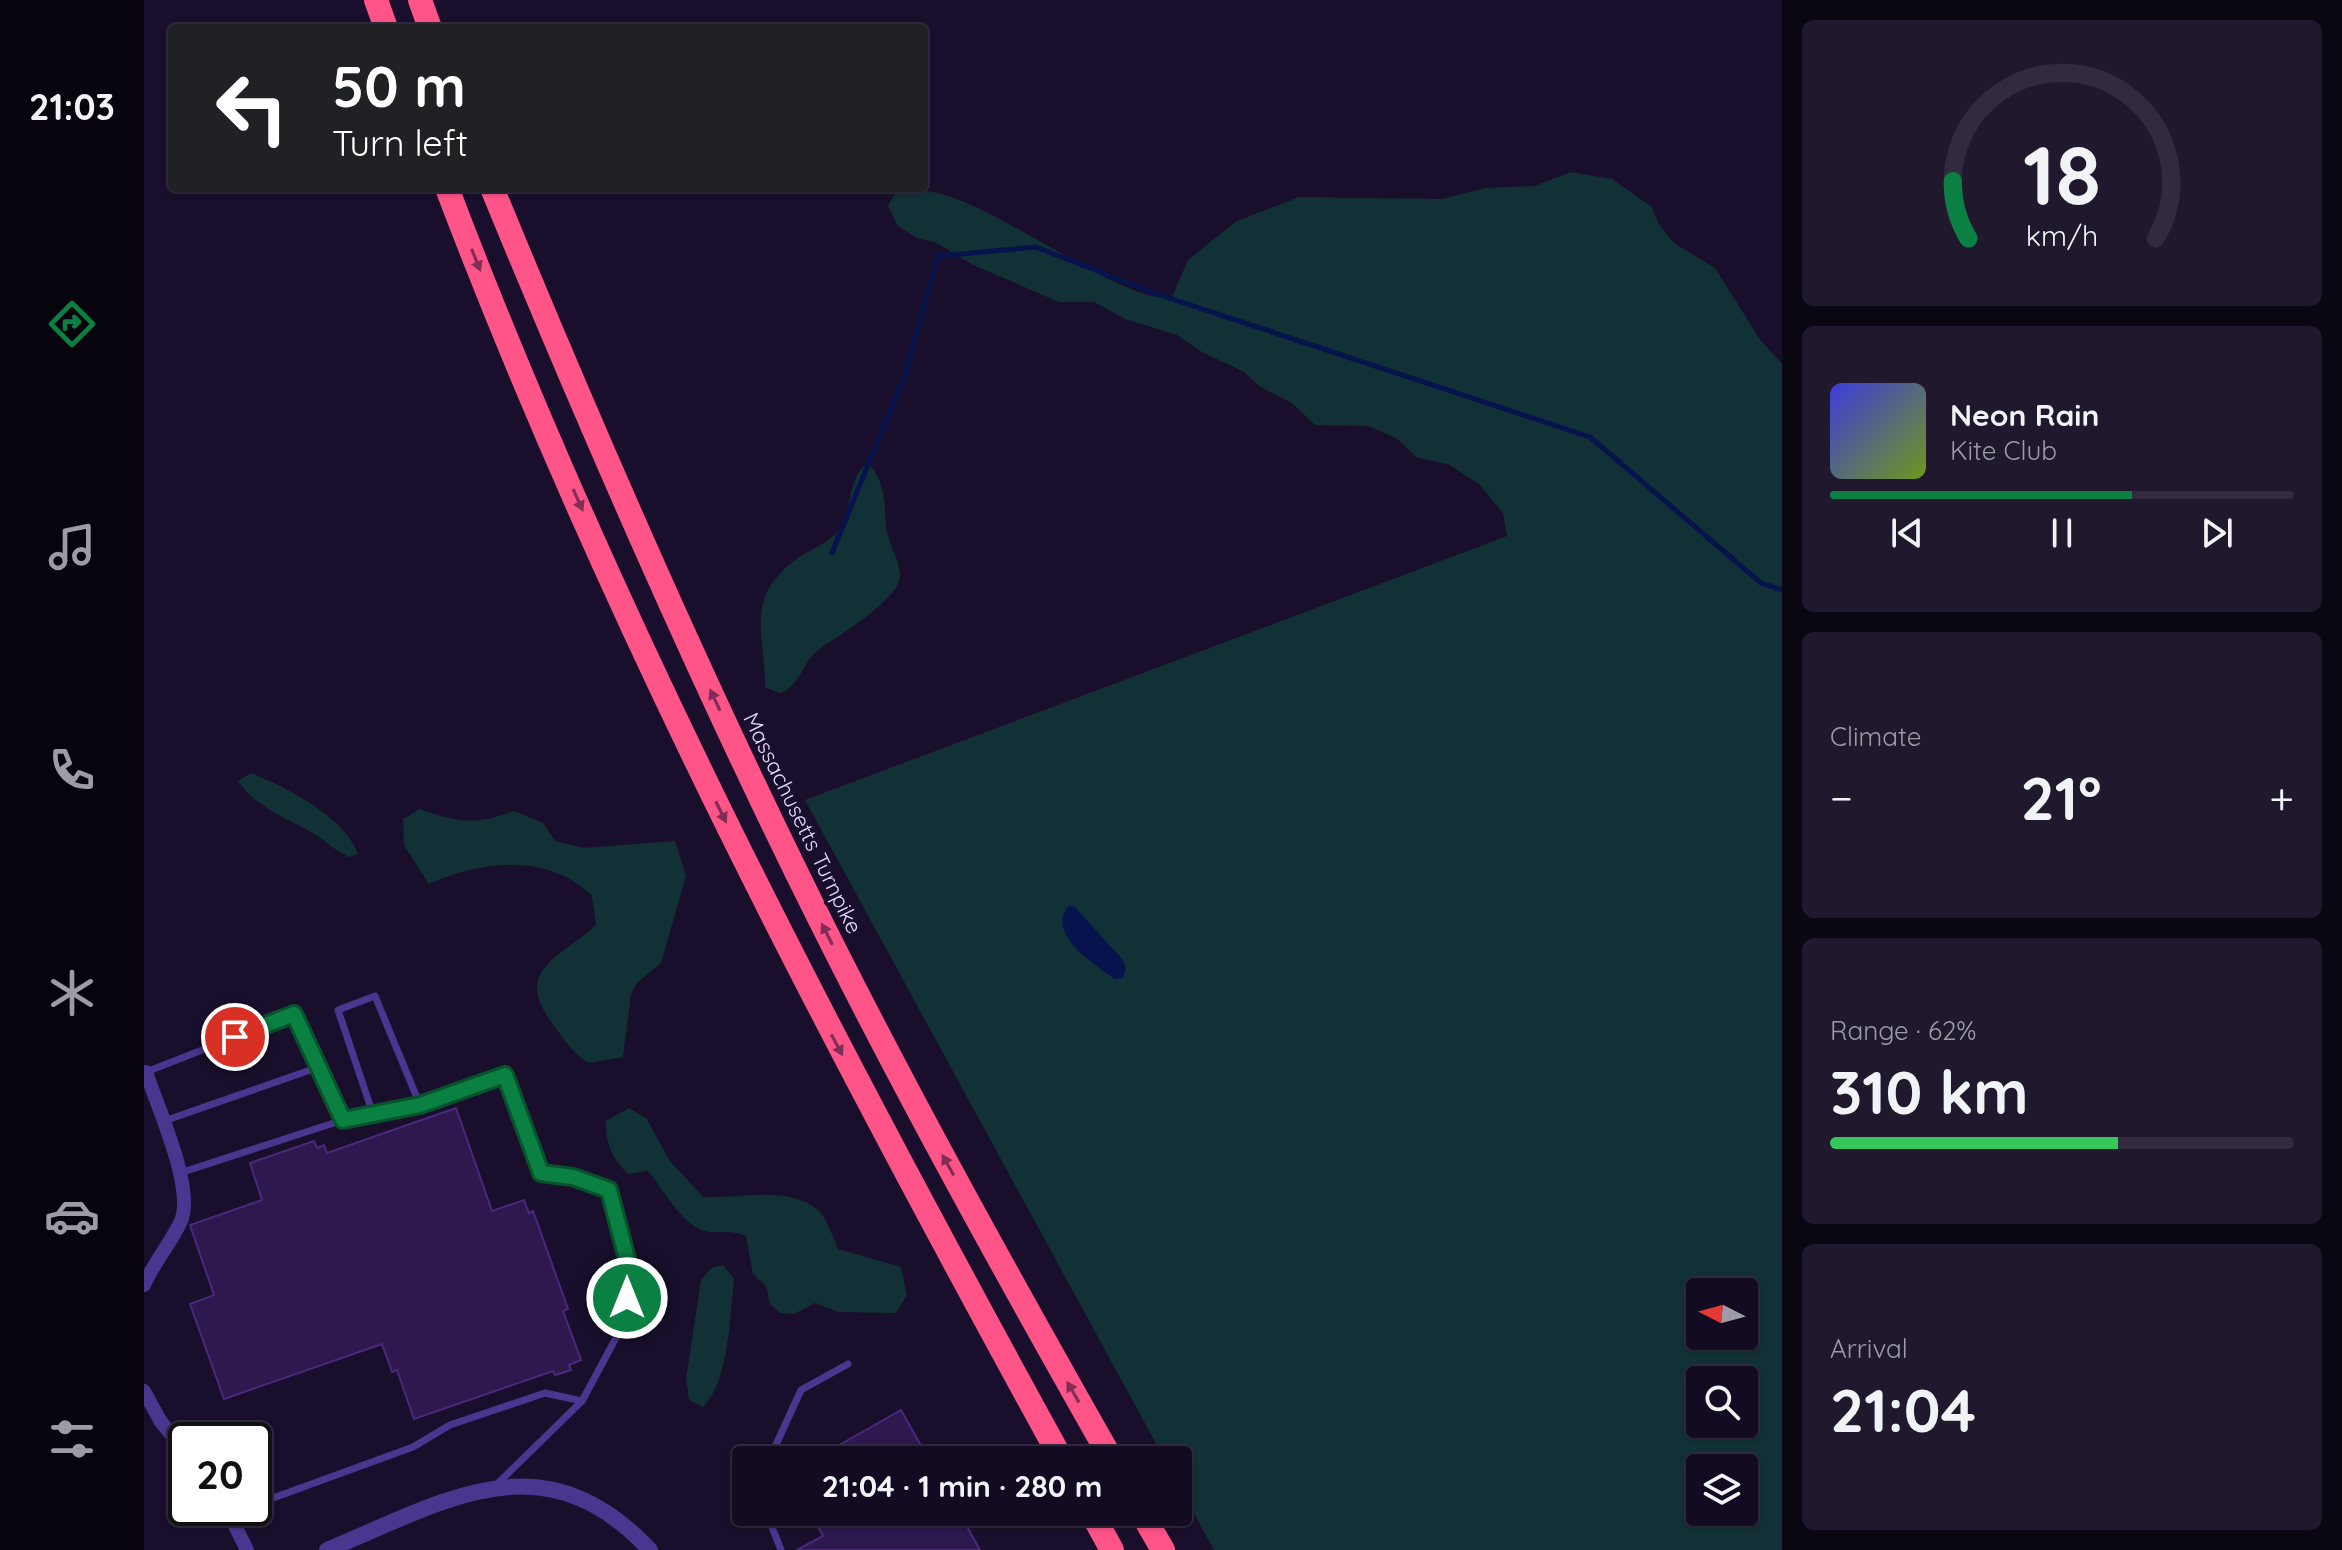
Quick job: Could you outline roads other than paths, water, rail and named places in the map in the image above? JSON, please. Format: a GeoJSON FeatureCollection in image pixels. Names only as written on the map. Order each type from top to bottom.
{"type":"FeatureCollection","features":[{"type":"Feature","properties":{"kind":"highway"},"geometry":{"type":"LineString","coordinates":[[376,0],[385,24]]}},
{"type":"Feature","properties":{"kind":"highway"},"geometry":{"type":"LineString","coordinates":[[420,0],[429,24]]}},
{"type":"Feature","properties":{"kind":"highway"},"geometry":{"type":"LineString","coordinates":[[449,192],[544,424],[737,847],[895,1157],[1054,1446]]}},
{"type":"Feature","properties":{"kind":"highway","name":"Massachusetts Turnpike"},"geometry":{"type":"LineString","coordinates":[[494,192],[667,599],[813,906],[911,1098],[1104,1446]]}},
{"type":"Feature","properties":{"kind":"highway"},"geometry":{"type":"LineString","coordinates":[[1099,1526],[1112,1550]]}},
{"type":"Feature","properties":{"kind":"highway"},"geometry":{"type":"LineString","coordinates":[[1149,1526],[1163,1550]]}},
{"type":"Feature","properties":{"kind":"street"},"geometry":{"type":"LineString","coordinates":[[144,1285],[183,1218],[184,1201],[180,1173],[146,1072]]}},
{"type":"Feature","properties":{"kind":"street"},"geometry":{"type":"LineString","coordinates":[[144,1391],[168,1430]]}},
{"type":"Feature","properties":{"kind":"street"},"geometry":{"type":"LineString","coordinates":[[327,1550],[468,1491],[518,1486],[570,1493],[615,1520],[650,1550]]}},
{"type":"Feature","properties":{"kind":"street"},"geometry":{"type":"LineString","coordinates":[[235,1526],[247,1550]]}},
{"type":"Feature","properties":{"kind":"lane"},"geometry":{"type":"LineString","coordinates":[[373,1114],[338,1010],[375,996],[420,1105]]}},
{"type":"Feature","properties":{"kind":"lane"},"geometry":{"type":"LineString","coordinates":[[146,1072],[294,1014],[343,1120]]}},
{"type":"Feature","properties":{"kind":"lane"},"geometry":{"type":"LineString","coordinates":[[162,1121],[319,1067]]}},
{"type":"Feature","properties":{"kind":"lane"},"geometry":{"type":"LineString","coordinates":[[180,1173],[343,1120],[420,1105],[505,1075],[541,1173],[573,1177],[609,1190],[631,1274],[624,1323],[582,1401],[493,1488]]}},
{"type":"Feature","properties":{"kind":"lane"},"geometry":{"type":"LineString","coordinates":[[775,1446],[801,1390],[848,1364]]}},
{"type":"Feature","properties":{"kind":"lane"},"geometry":{"type":"LineString","coordinates":[[272,1498],[413,1447],[450,1425],[545,1393],[582,1401]]}},
{"type":"Feature","properties":{"kind":"lane"},"geometry":{"type":"LineString","coordinates":[[772,1526],[781,1550]]}},
{"type":"Feature","properties":{"kind":"waterway"},"geometry":{"type":"LineString","coordinates":[[832,553],[904,377],[938,256],[1036,247],[1154,293],[1590,437],[1761,583],[1782,590]]}}]}
